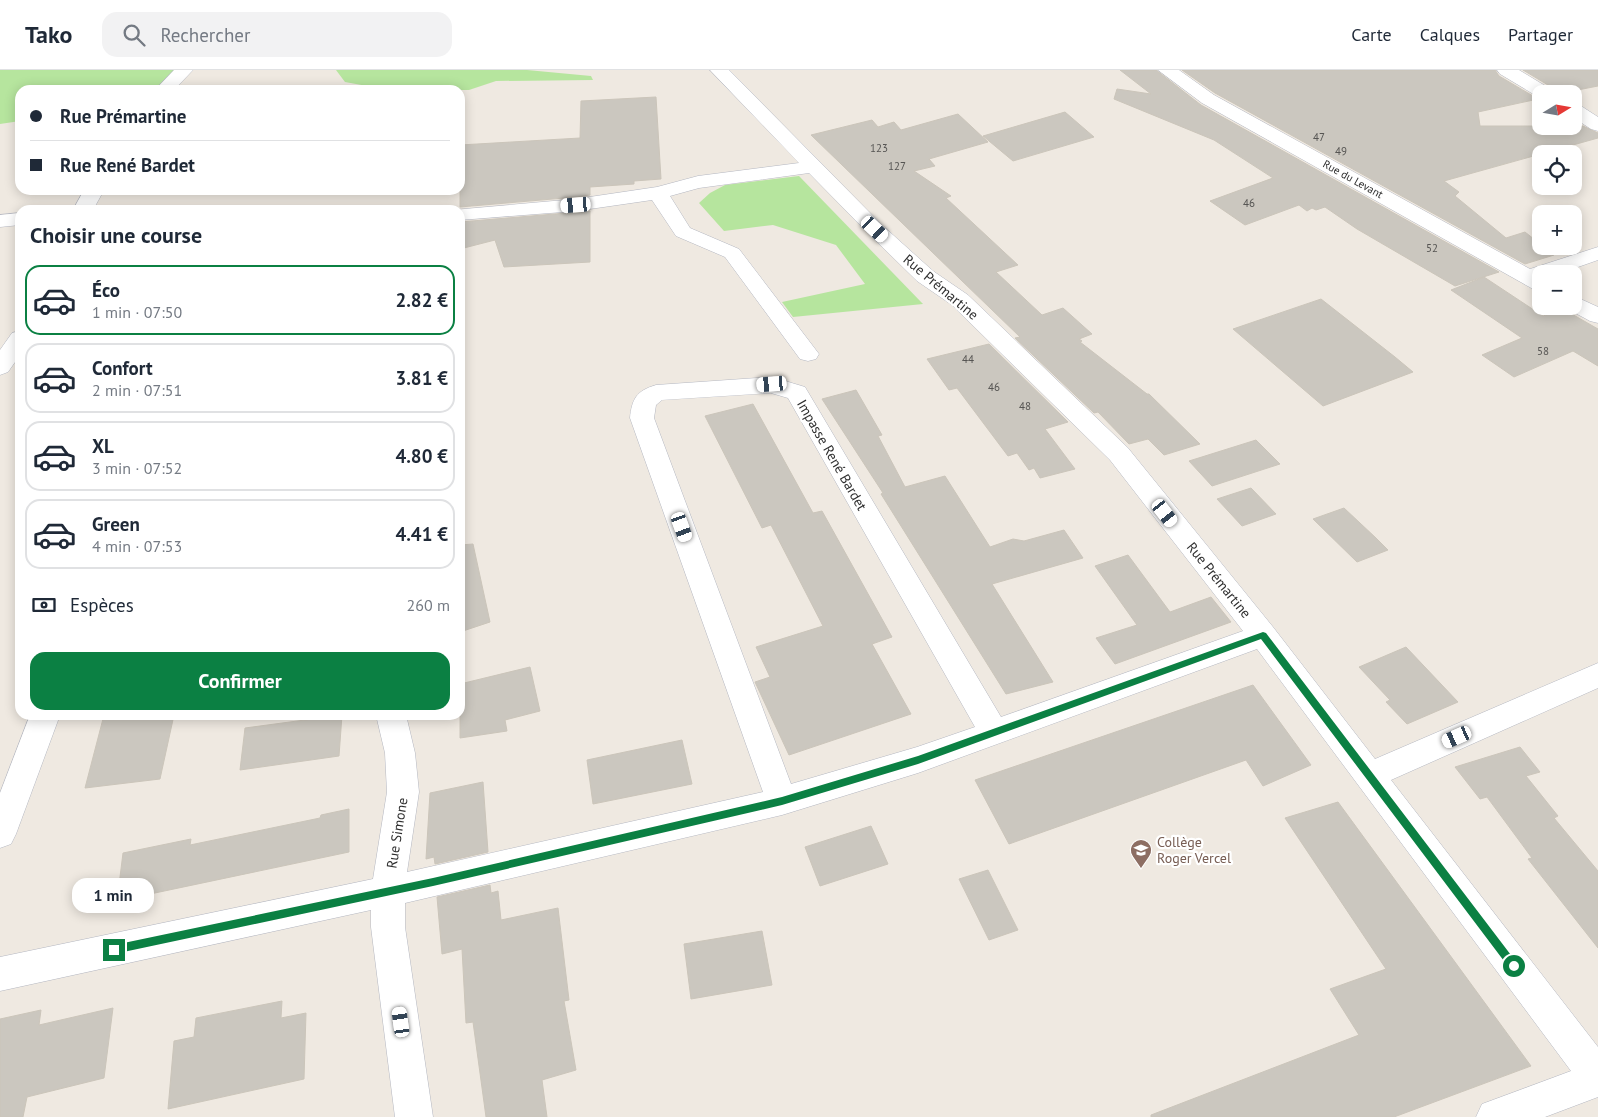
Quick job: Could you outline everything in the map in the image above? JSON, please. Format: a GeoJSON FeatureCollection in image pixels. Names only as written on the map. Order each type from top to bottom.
{"type":"FeatureCollection","features":[{"type":"Feature","properties":{"kind":"street"},"geometry":{"type":"LineString","coordinates":[[169,85],[184,70]]}},
{"type":"Feature","properties":{"kind":"street","name":"Rue Prémartine"},"geometry":{"type":"LineString","coordinates":[[719,70],[813,167],[924,276],[960,300],[1119,454],[1263,635],[1598,1078]]}},
{"type":"Feature","properties":{"kind":"street","name":"Rue du Levant"},"geometry":{"type":"LineString","coordinates":[[1167,70],[1208,99],[1532,279]]}},
{"type":"Feature","properties":{"kind":"street"},"geometry":{"type":"LineString","coordinates":[[1506,70],[1532,86]]}},
{"type":"Feature","properties":{"kind":"street"},"geometry":{"type":"LineString","coordinates":[[1582,115],[1598,125]]}},
{"type":"Feature","properties":{"kind":"street"},"geometry":{"type":"LineString","coordinates":[[465,214],[576,205],[658,193],[698,182],[813,167]]}},
{"type":"Feature","properties":{"kind":"street"},"geometry":{"type":"LineString","coordinates":[[658,193],[673,220],[683,232],[732,253],[808,354]]}},
{"type":"Feature","properties":{"kind":"street"},"geometry":{"type":"LineString","coordinates":[[0,221],[15,220]]}},
{"type":"Feature","properties":{"kind":"street"},"geometry":{"type":"LineString","coordinates":[[1570,265],[1598,253]]}},
{"type":"Feature","properties":{"kind":"street"},"geometry":{"type":"LineString","coordinates":[[1582,307],[1598,316]]}},
{"type":"Feature","properties":{"kind":"street"},"geometry":{"type":"LineString","coordinates":[[0,367],[15,345]]}},
{"type":"Feature","properties":{"kind":"street","name":"Impasse René Bardet"},"geometry":{"type":"LineString","coordinates":[[782,801],[642,418],[644,402],[656,393],[772,384],[797,393],[994,733]]}},
{"type":"Feature","properties":{"kind":"street"},"geometry":{"type":"LineString","coordinates":[[0,974],[388,891],[782,801],[918,760],[1263,635]]}},
{"type":"Feature","properties":{"kind":"street"},"geometry":{"type":"LineString","coordinates":[[1369,776],[1598,675]]}},
{"type":"Feature","properties":{"kind":"street"},"geometry":{"type":"LineString","coordinates":[[0,834],[43,720]]}},
{"type":"Feature","properties":{"kind":"street","name":"Rue Simone"},"geometry":{"type":"LineString","coordinates":[[392,720],[400,753],[403,792],[388,891],[388,927],[414,1117]]}},
{"type":"Feature","properties":{"kind":"street"},"geometry":{"type":"LineString","coordinates":[[1495,1117],[1598,1078]]}},
{"type":"Feature","properties":{"kind":"green space"},"geometry":{"type":"Polygon","coordinates":[[[0,70],[176,70],[160,85],[15,85],[15,122],[0,124],[0,70]]]}},
{"type":"Feature","properties":{"kind":"green space"},"geometry":{"type":"Polygon","coordinates":[[[336,70],[527,70],[591,76],[593,80],[496,81],[469,90],[465,90],[465,85],[362,85],[345,82],[336,70]]]}},
{"type":"Feature","properties":{"kind":"green space"},"geometry":{"type":"Polygon","coordinates":[[[799,176],[923,304],[793,317],[782,302],[865,284],[836,245],[773,225],[724,231],[699,203],[710,193],[725,185],[799,176]]]}},
{"type":"Feature","properties":{"kind":"building"},"geometry":{"type":"Polygon","coordinates":[[[1120,70],[1156,70],[1201,105],[1499,272],[1455,286],[1357,229],[1325,207],[1316,210],[1312,208],[1307,211],[1299,205],[1245,225],[1210,201],[1273,178],[1214,140],[1114,99],[1117,89],[1151,94],[1120,70]]]}},
{"type":"Feature","properties":{"kind":"building"},"geometry":{"type":"Polygon","coordinates":[[[1182,70],[1495,70],[1499,76],[1532,95],[1532,100],[1478,112],[1480,126],[1532,126],[1532,135],[1582,135],[1583,126],[1598,133],[1598,138],[1573,145],[1532,145],[1532,156],[1444,181],[1459,192],[1455,196],[1506,238],[1525,232],[1532,238],[1532,255],[1554,255],[1525,264],[1215,93],[1182,70]]]}},
{"type":"Feature","properties":{"kind":"building"},"geometry":{"type":"Polygon","coordinates":[[[1523,70],[1598,70],[1598,86],[1582,89],[1582,85],[1548,85],[1523,70]]]}},
{"type":"Feature","properties":{"kind":"building"},"geometry":{"type":"Polygon","coordinates":[[[656,97],[661,179],[634,181],[634,184],[590,187],[590,195],[576,197],[465,207],[460,205],[460,195],[465,195],[465,145],[580,138],[581,101],[656,97]]]}},
{"type":"Feature","properties":{"kind":"building"},"geometry":{"type":"Polygon","coordinates":[[[1065,112],[1094,137],[1013,161],[983,136],[1065,112]]]}},
{"type":"Feature","properties":{"kind":"building"},"geometry":{"type":"Polygon","coordinates":[[[958,114],[988,142],[929,159],[935,166],[914,171],[951,196],[946,198],[1018,265],[996,272],[1042,315],[1063,308],[1092,334],[1079,339],[1082,341],[1080,342],[1149,394],[1200,444],[1164,455],[1148,439],[1129,444],[1098,412],[1094,413],[1015,338],[1020,337],[811,135],[872,120],[878,127],[894,122],[901,130],[958,114]]]}},
{"type":"Feature","properties":{"kind":"building"},"geometry":{"type":"Polygon","coordinates":[[[590,211],[590,262],[504,267],[495,240],[465,248],[465,222],[590,211]]]}},
{"type":"Feature","properties":{"kind":"building"},"geometry":{"type":"Polygon","coordinates":[[[1484,277],[1532,309],[1532,315],[1574,315],[1598,329],[1598,366],[1573,351],[1514,377],[1482,355],[1522,338],[1451,290],[1484,277]]]}},
{"type":"Feature","properties":{"kind":"building"},"geometry":{"type":"Polygon","coordinates":[[[1321,299],[1413,372],[1323,406],[1233,329],[1321,299]]]}},
{"type":"Feature","properties":{"kind":"building"},"geometry":{"type":"Polygon","coordinates":[[[989,344],[1068,422],[1045,429],[1075,469],[1040,478],[1034,468],[1029,470],[1017,453],[1008,456],[957,388],[949,390],[927,359],[989,344]]]}},
{"type":"Feature","properties":{"kind":"building"},"geometry":{"type":"Polygon","coordinates":[[[856,390],[882,435],[878,436],[905,487],[945,476],[990,547],[1013,539],[1024,541],[1064,530],[1083,558],[992,584],[1053,682],[1006,694],[881,494],[883,493],[822,399],[856,390]]]}},
{"type":"Feature","properties":{"kind":"building"},"geometry":{"type":"Polygon","coordinates":[[[753,404],[813,513],[822,511],[892,637],[872,644],[911,714],[789,755],[755,682],[770,677],[756,647],[823,626],[771,525],[762,528],[705,416],[753,404]]]}},
{"type":"Feature","properties":{"kind":"building"},"geometry":{"type":"Polygon","coordinates":[[[1256,440],[1280,464],[1212,486],[1189,461],[1256,440]]]}},
{"type":"Feature","properties":{"kind":"building"},"geometry":{"type":"Polygon","coordinates":[[[1251,488],[1276,514],[1242,526],[1217,499],[1251,488]]]}},
{"type":"Feature","properties":{"kind":"building"},"geometry":{"type":"Polygon","coordinates":[[[1344,508],[1388,550],[1357,562],[1313,519],[1344,508]]]}},
{"type":"Feature","properties":{"kind":"building"},"geometry":{"type":"Polygon","coordinates":[[[473,544],[490,622],[465,630],[465,545],[473,544]]]}},
{"type":"Feature","properties":{"kind":"building"},"geometry":{"type":"Polygon","coordinates":[[[1128,555],[1170,612],[1211,597],[1231,622],[1115,664],[1096,638],[1137,625],[1095,566],[1128,555]]]}},
{"type":"Feature","properties":{"kind":"building"},"geometry":{"type":"Polygon","coordinates":[[[1406,647],[1458,702],[1407,724],[1386,702],[1390,700],[1359,667],[1406,647]]]}},
{"type":"Feature","properties":{"kind":"building"},"geometry":{"type":"Polygon","coordinates":[[[530,667],[540,711],[505,720],[507,731],[460,738],[460,720],[465,720],[465,683],[530,667]]]}},
{"type":"Feature","properties":{"kind":"building"},"geometry":{"type":"Polygon","coordinates":[[[1253,685],[1311,765],[1263,786],[1246,760],[1009,844],[975,780],[1253,685]]]}},
{"type":"Feature","properties":{"kind":"building"},"geometry":{"type":"Polygon","coordinates":[[[103,720],[173,720],[160,779],[85,788],[103,720]]]}},
{"type":"Feature","properties":{"kind":"building"},"geometry":{"type":"Polygon","coordinates":[[[305,720],[342,720],[339,756],[240,770],[245,728],[305,720]]]}},
{"type":"Feature","properties":{"kind":"building"},"geometry":{"type":"Polygon","coordinates":[[[682,740],[692,784],[593,804],[587,760],[682,740]]]}},
{"type":"Feature","properties":{"kind":"building"},"geometry":{"type":"Polygon","coordinates":[[[1520,747],[1540,772],[1526,776],[1558,816],[1554,818],[1598,871],[1598,948],[1528,859],[1532,858],[1487,797],[1480,799],[1455,767],[1520,747]]]}},
{"type":"Feature","properties":{"kind":"building"},"geometry":{"type":"Polygon","coordinates":[[[483,782],[488,852],[435,864],[434,857],[426,859],[430,793],[483,782]]]}},
{"type":"Feature","properties":{"kind":"building"},"geometry":{"type":"Polygon","coordinates":[[[1338,802],[1531,1066],[1394,1117],[1151,1117],[1151,1115],[1359,1035],[1330,989],[1386,969],[1285,818],[1338,802]]]}},
{"type":"Feature","properties":{"kind":"building"},"geometry":{"type":"Polygon","coordinates":[[[349,809],[349,852],[117,901],[123,853],[191,839],[190,845],[320,818],[321,815],[349,809]]]}},
{"type":"Feature","properties":{"kind":"building"},"geometry":{"type":"Polygon","coordinates":[[[871,826],[888,864],[820,886],[805,847],[871,826]]]}},
{"type":"Feature","properties":{"kind":"building"},"geometry":{"type":"Polygon","coordinates":[[[988,870],[1018,930],[989,940],[959,879],[988,870]]]}},
{"type":"Feature","properties":{"kind":"building"},"geometry":{"type":"Polygon","coordinates":[[[490,885],[491,893],[498,891],[501,920],[558,908],[569,1000],[564,1001],[576,1070],[542,1080],[547,1117],[486,1117],[473,1022],[466,1023],[462,949],[442,954],[437,897],[490,885]]]}},
{"type":"Feature","properties":{"kind":"building"},"geometry":{"type":"Polygon","coordinates":[[[762,931],[772,985],[691,999],[684,944],[762,931]]]}},
{"type":"Feature","properties":{"kind":"building"},"geometry":{"type":"Polygon","coordinates":[[[282,1001],[281,1018],[306,1013],[304,1079],[168,1109],[174,1041],[194,1037],[196,1018],[282,1001]]]}},
{"type":"Feature","properties":{"kind":"building"},"geometry":{"type":"Polygon","coordinates":[[[113,1008],[104,1078],[27,1097],[23,1117],[0,1117],[0,1019],[41,1010],[39,1025],[113,1008]]]}},
{"type":"Feature","properties":{"kind":"place","name":"Collège Roger Vercel"},"geometry":{"type":"Point","coordinates":[1141,869]}},
{"type":"Feature","properties":{"kind":"route"},"geometry":{"type":"LineString","coordinates":[[114,950],[433,882],[782,801],[918,760],[1263,635],[1514,966]]}}]}
